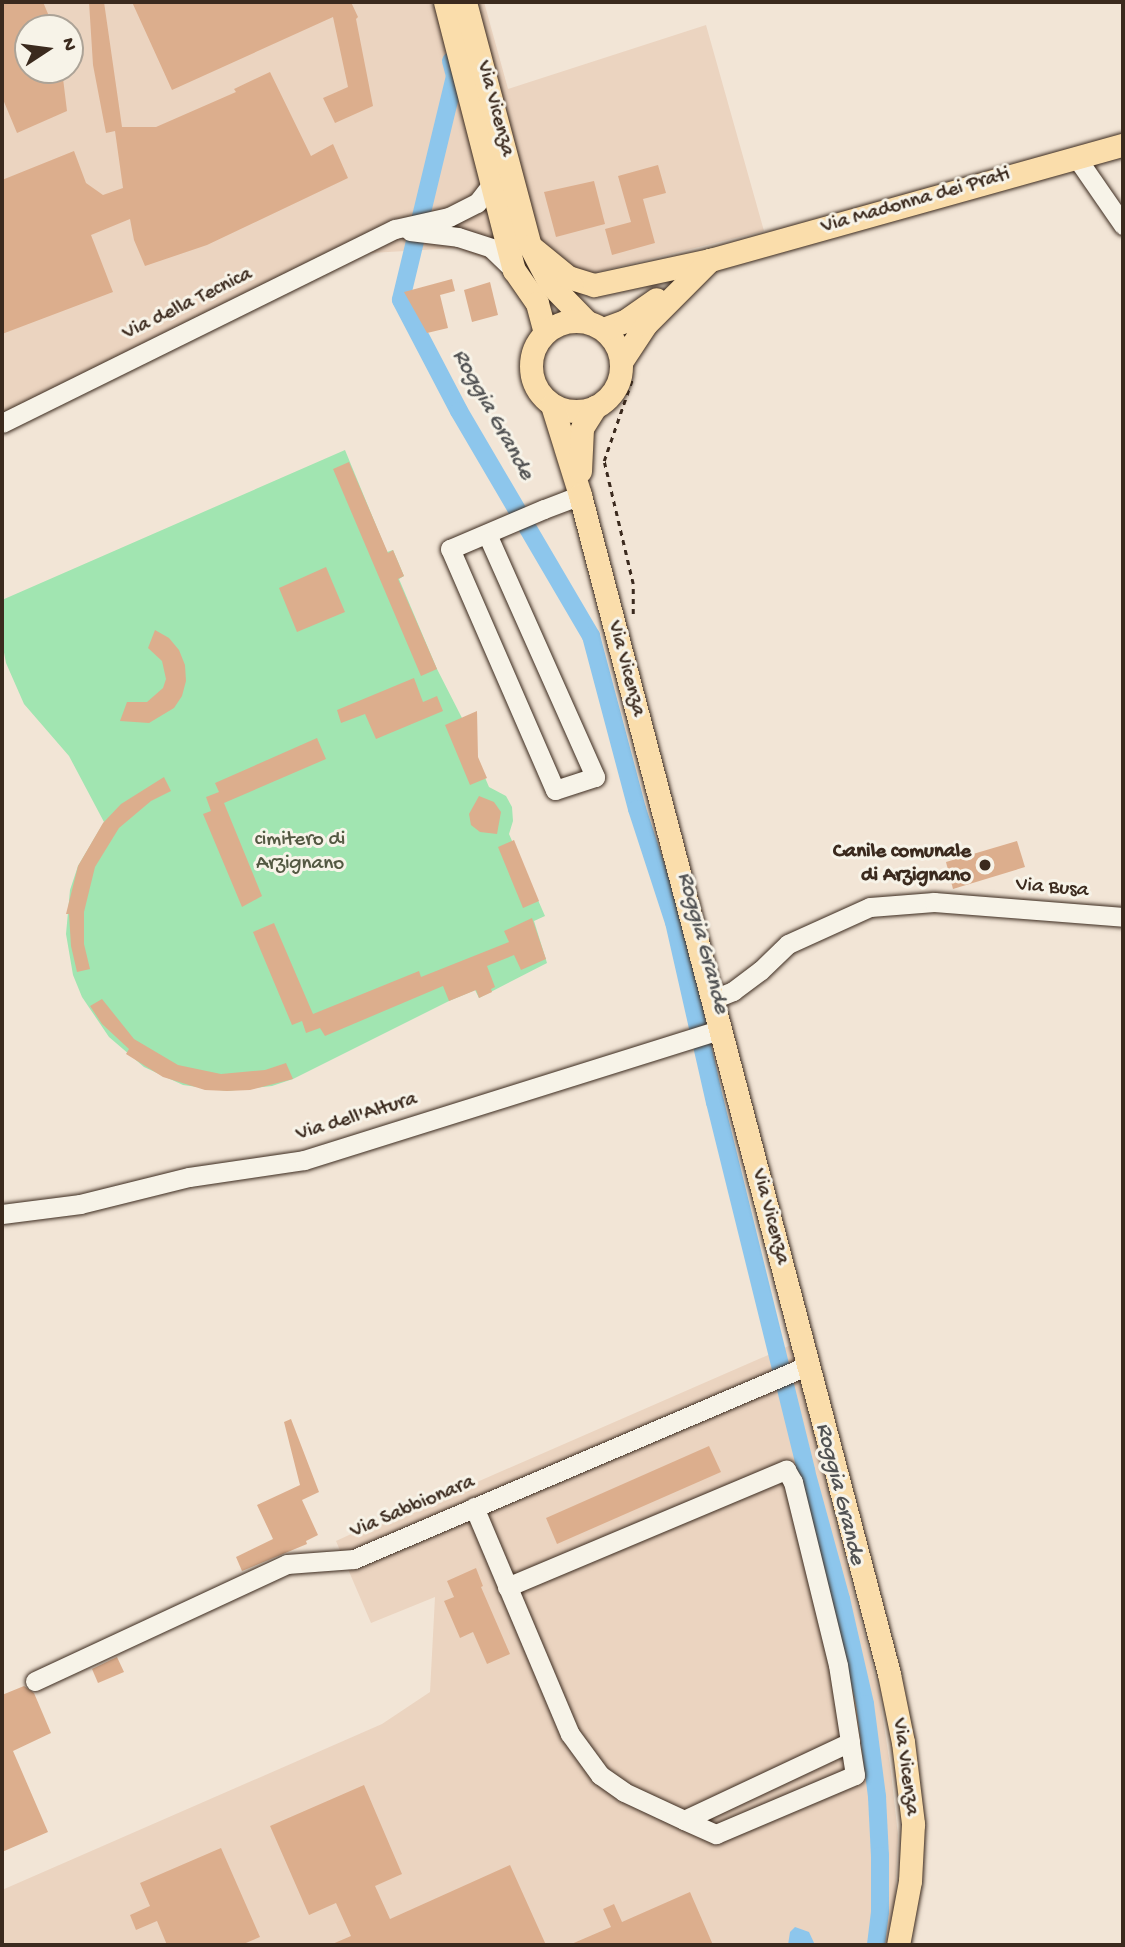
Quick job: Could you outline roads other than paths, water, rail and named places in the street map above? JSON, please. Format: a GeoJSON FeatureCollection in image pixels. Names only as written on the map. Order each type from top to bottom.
{"type":"FeatureCollection","features":[{"type":"Feature","properties":{"kind":"main road","name":"Via Vicenza"},"geometry":{"type":"LineString","coordinates":[[445,2],[514,270],[537,303],[545,332],[534,349],[530,370],[534,384],[552,405],[580,495],[718,1030],[889,1674],[903,1742],[913,1824],[910,1881],[898,1945]]}},
{"type":"Feature","properties":{"kind":"main road","name":"Via Vicenza"},"geometry":{"type":"LineString","coordinates":[[465,2],[530,246],[550,284],[612,338],[628,366],[615,389],[595,407],[582,428],[580,495]]}},
{"type":"Feature","properties":{"kind":"main road","name":"Via Madonna dei Prati"},"geometry":{"type":"LineString","coordinates":[[530,246],[568,277],[594,285],[710,260],[1123,145]]}},
{"type":"Feature","properties":{"kind":"main road","name":"Via Madonna dei Prati"},"geometry":{"type":"LineString","coordinates":[[594,325],[625,321],[710,260]]}},
{"type":"Feature","properties":{"kind":"main road","name":"Via Madonna dei Prati"},"geometry":{"type":"LineString","coordinates":[[628,366],[646,324],[710,260]]}},
{"type":"Feature","properties":{"kind":"main road"},"geometry":{"type":"LineString","coordinates":[[545,332],[571,320],[594,325]]}},
{"type":"Feature","properties":{"kind":"main road"},"geometry":{"type":"LineString","coordinates":[[552,405],[573,411],[595,407]]}},
{"type":"Feature","properties":{"kind":"street"},"geometry":{"type":"LineString","coordinates":[[1076,157],[1123,225]]}},
{"type":"Feature","properties":{"kind":"street","name":"Via della Tecnica"},"geometry":{"type":"LineString","coordinates":[[2,423],[395,229],[449,216],[477,203],[492,184]]}},
{"type":"Feature","properties":{"kind":"street"},"geometry":{"type":"LineString","coordinates":[[395,229],[458,237],[491,248],[514,270]]}},
{"type":"Feature","properties":{"kind":"street"},"geometry":{"type":"LineString","coordinates":[[487,534],[594,777],[555,790],[450,549],[580,495]]}},
{"type":"Feature","properties":{"kind":"street","name":"Via Busa"},"geometry":{"type":"LineString","coordinates":[[711,1000],[733,991],[760,971],[788,944],[870,907],[934,902],[1123,917]]}},
{"type":"Feature","properties":{"kind":"street","name":"Via dell'Altura"},"geometry":{"type":"LineString","coordinates":[[2,1214],[80,1203],[189,1177],[304,1160],[718,1030]]}},
{"type":"Feature","properties":{"kind":"street","name":"Via Sabbionara"},"geometry":{"type":"LineString","coordinates":[[35,1681],[287,1564],[354,1559],[808,1365]]}},
{"type":"Feature","properties":{"kind":"street"},"geometry":{"type":"LineString","coordinates":[[474,1507],[547,1687],[581,1752],[600,1775],[624,1792],[716,1834],[855,1775],[838,1665],[793,1482],[786,1470],[507,1587]]}},
{"type":"Feature","properties":{"kind":"street"},"geometry":{"type":"LineString","coordinates":[[684,1819],[850,1742]]}},
{"type":"Feature","properties":{"kind":"water"},"geometry":{"type":"Polygon","coordinates":[[[795,1927],[809,1932],[815,1945],[788,1945],[790,1932],[795,1927]]]}},
{"type":"Feature","properties":{"kind":"waterway","name":"Roggia Grande"},"geometry":{"type":"LineString","coordinates":[[451,61],[455,76],[401,300],[459,411],[591,636],[637,809],[674,922],[715,1102],[865,1704],[877,1797],[880,1856],[880,1912],[876,1945]]}},
{"type":"Feature","properties":{"kind":"place","name":"Canile comunale di Arzignano"},"geometry":{"type":"Point","coordinates":[985,865]}},
{"type":"Feature","properties":{"kind":"park label","name":"cimitero di Arzignano"},"geometry":{"type":"Point","coordinates":[300,853]}}]}
